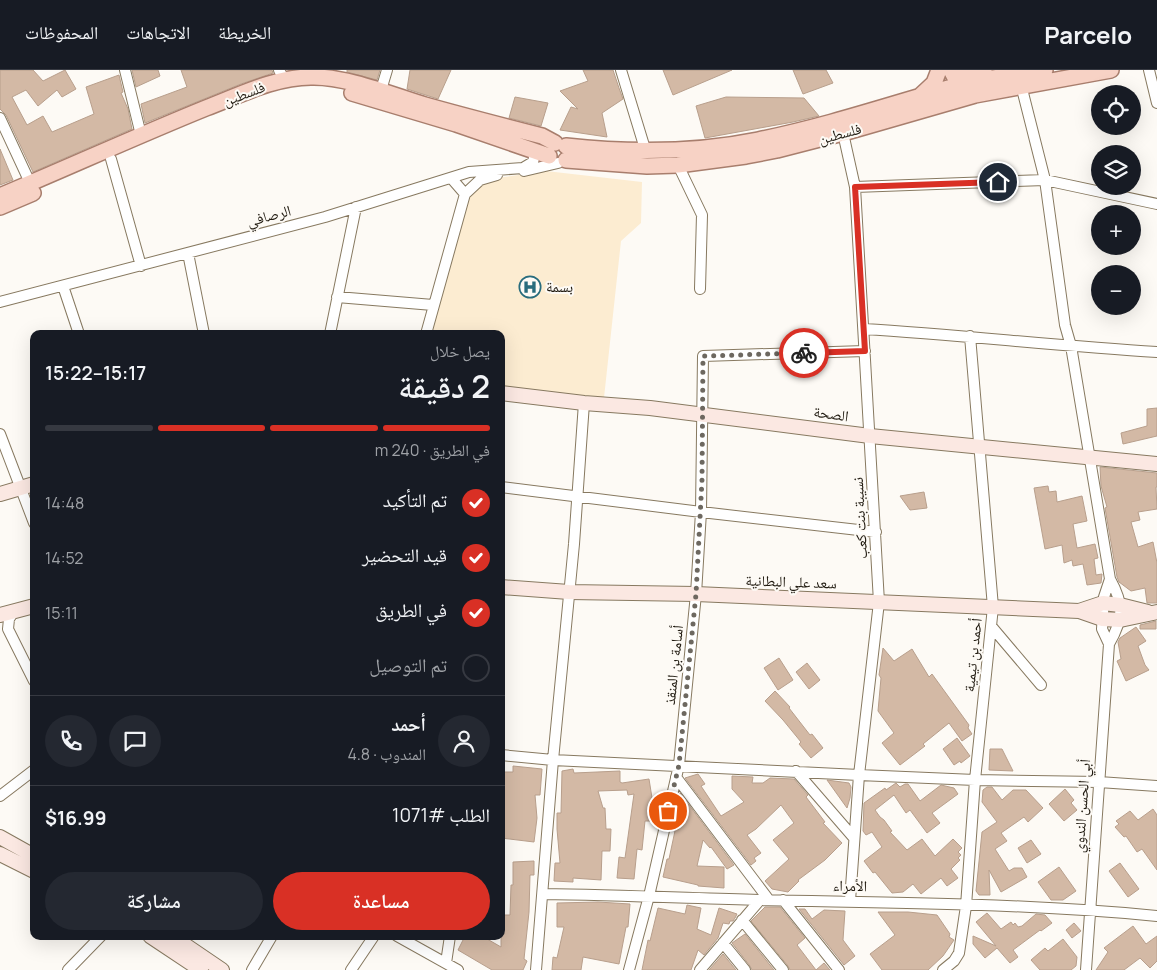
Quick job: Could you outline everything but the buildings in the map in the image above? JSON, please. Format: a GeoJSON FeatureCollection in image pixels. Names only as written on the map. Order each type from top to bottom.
{"type":"FeatureCollection","features":[{"type":"Feature","properties":{"kind":"main road"},"geometry":{"type":"LineString","coordinates":[[917,98],[934,83],[939,70]]}},
{"type":"Feature","properties":{"kind":"main road"},"geometry":{"type":"LineString","coordinates":[[951,70],[966,83]]}},
{"type":"Feature","properties":{"kind":"main road","name":"فلسطين"},"geometry":{"type":"LineString","coordinates":[[555,153],[605,150],[675,151],[756,141],[826,125],[966,83],[1045,70]]}},
{"type":"Feature","properties":{"kind":"main road","name":"فلسطين"},"geometry":{"type":"LineString","coordinates":[[0,196],[33,187],[111,159],[270,94],[289,88],[311,85],[345,91],[555,153],[647,166],[678,165],[762,153],[843,133],[966,83],[1021,85],[1111,70]]}},
{"type":"Feature","properties":{"kind":"main road","name":"فلسطين"},"geometry":{"type":"LineString","coordinates":[[0,207],[33,187],[141,135],[281,75],[313,76],[381,90],[425,105],[542,136],[555,153]]}},
{"type":"Feature","properties":{"kind":"main road","name":"الصحة"},"geometry":{"type":"LineString","coordinates":[[505,393],[703,414],[870,436],[1157,464]]}},
{"type":"Feature","properties":{"kind":"main road"},"geometry":{"type":"LineString","coordinates":[[0,494],[27,486]]}},
{"type":"Feature","properties":{"kind":"main road","name":"سعد علي البطانية"},"geometry":{"type":"LineString","coordinates":[[505,587],[569,592],[696,594],[1079,611],[1102,619],[1120,620],[1154,612]]}},
{"type":"Feature","properties":{"kind":"main road","name":"سعد علي البطانية"},"geometry":{"type":"LineString","coordinates":[[1079,611],[1103,603],[1154,612]]}},
{"type":"Feature","properties":{"kind":"main road"},"geometry":{"type":"LineString","coordinates":[[0,615],[30,607]]}},
{"type":"Feature","properties":{"kind":"main road"},"geometry":{"type":"LineString","coordinates":[[0,838],[30,854]]}},
{"type":"Feature","properties":{"kind":"main road"},"geometry":{"type":"LineString","coordinates":[[0,854],[30,869]]}},
{"type":"Feature","properties":{"kind":"main road"},"geometry":{"type":"LineString","coordinates":[[156,940],[201,970]]}},
{"type":"Feature","properties":{"kind":"main road"},"geometry":{"type":"LineString","coordinates":[[178,940],[222,970]]}},
{"type":"Feature","properties":{"kind":"street"},"geometry":{"type":"LineString","coordinates":[[125,70],[141,135]]}},
{"type":"Feature","properties":{"kind":"street"},"geometry":{"type":"LineString","coordinates":[[381,90],[387,70]]}},
{"type":"Feature","properties":{"kind":"street"},"geometry":{"type":"LineString","coordinates":[[621,70],[646,152]]}},
{"type":"Feature","properties":{"kind":"street"},"geometry":{"type":"LineString","coordinates":[[1148,70],[1157,103]]}},
{"type":"Feature","properties":{"kind":"street","name":"أبي الحسن الندوي"},"geometry":{"type":"LineString","coordinates":[[1021,85],[1045,180],[1065,325],[1071,346],[1110,579],[1118,594],[1120,605],[1118,630],[1109,644],[1086,970]]}},
{"type":"Feature","properties":{"kind":"street"},"geometry":{"type":"LineString","coordinates":[[0,118],[33,187]]}},
{"type":"Feature","properties":{"kind":"street","name":"نسيبة بنت كعب"},"geometry":{"type":"LineString","coordinates":[[843,133],[855,187],[879,602],[859,775],[850,901]]}},
{"type":"Feature","properties":{"kind":"street"},"geometry":{"type":"LineString","coordinates":[[427,330],[465,194],[485,178],[555,153]]}},
{"type":"Feature","properties":{"kind":"street","name":"الرصافي"},"geometry":{"type":"LineString","coordinates":[[0,302],[141,266],[356,207],[452,179],[469,172],[522,168],[555,153]]}},
{"type":"Feature","properties":{"kind":"street"},"geometry":{"type":"LineString","coordinates":[[111,159],[141,266]]}},
{"type":"Feature","properties":{"kind":"street"},"geometry":{"type":"LineString","coordinates":[[678,165],[702,215],[700,290]]}},
{"type":"Feature","properties":{"kind":"street"},"geometry":{"type":"LineString","coordinates":[[452,179],[465,194]]}},
{"type":"Feature","properties":{"kind":"street"},"geometry":{"type":"LineString","coordinates":[[855,187],[1045,180],[1157,204]]}},
{"type":"Feature","properties":{"kind":"street"},"geometry":{"type":"LineString","coordinates":[[331,330],[356,207]]}},
{"type":"Feature","properties":{"kind":"street"},"geometry":{"type":"LineString","coordinates":[[188,253],[203,330]]}},
{"type":"Feature","properties":{"kind":"street"},"geometry":{"type":"LineString","coordinates":[[63,286],[78,330]]}},
{"type":"Feature","properties":{"kind":"street"},"geometry":{"type":"LineString","coordinates":[[337,297],[433,305]]}},
{"type":"Feature","properties":{"kind":"street"},"geometry":{"type":"LineString","coordinates":[[864,329],[1157,352]]}},
{"type":"Feature","properties":{"kind":"street","name":"أحمد بن تيمية"},"geometry":{"type":"LineString","coordinates":[[943,970],[959,954],[966,906],[975,780],[993,607],[970,336]]}},
{"type":"Feature","properties":{"kind":"street","name":"أسامة بن المنقذ"},"geometry":{"type":"LineString","coordinates":[[630,970],[679,765],[696,594],[701,512],[703,356],[865,351]]}},
{"type":"Feature","properties":{"kind":"street"},"geometry":{"type":"LineString","coordinates":[[536,970],[553,760],[578,496],[584,403]]}},
{"type":"Feature","properties":{"kind":"street"},"geometry":{"type":"LineString","coordinates":[[0,434],[27,486],[30,502]]}},
{"type":"Feature","properties":{"kind":"street"},"geometry":{"type":"LineString","coordinates":[[505,487],[876,532]]}},
{"type":"Feature","properties":{"kind":"street","name":"أبي الحسن الندوي"},"geometry":{"type":"LineString","coordinates":[[1109,644],[1102,629],[1102,619],[1103,603],[1110,579]]}},
{"type":"Feature","properties":{"kind":"street"},"geometry":{"type":"LineString","coordinates":[[14,611],[8,624],[10,634],[30,673]]}},
{"type":"Feature","properties":{"kind":"street"},"geometry":{"type":"LineString","coordinates":[[991,626],[1041,685]]}},
{"type":"Feature","properties":{"kind":"street"},"geometry":{"type":"LineString","coordinates":[[505,755],[553,760],[859,775],[975,780],[1098,782],[1157,786]]}},
{"type":"Feature","properties":{"kind":"street"},"geometry":{"type":"LineString","coordinates":[[796,771],[854,838]]}},
{"type":"Feature","properties":{"kind":"street"},"geometry":{"type":"LineString","coordinates":[[0,796],[30,773]]}},
{"type":"Feature","properties":{"kind":"street"},"geometry":{"type":"LineString","coordinates":[[676,776],[765,900],[742,920],[704,969]]}},
{"type":"Feature","properties":{"kind":"street","name":"الأمراء"},"geometry":{"type":"LineString","coordinates":[[543,894],[850,901],[1090,910],[1157,916]]}},
{"type":"Feature","properties":{"kind":"street"},"geometry":{"type":"LineString","coordinates":[[783,900],[839,970]]}},
{"type":"Feature","properties":{"kind":"street"},"geometry":{"type":"LineString","coordinates":[[742,920],[783,970]]}},
{"type":"Feature","properties":{"kind":"street"},"geometry":{"type":"LineString","coordinates":[[68,970],[98,940]]}},
{"type":"Feature","properties":{"kind":"street"},"geometry":{"type":"LineString","coordinates":[[252,970],[270,940]]}},
{"type":"Feature","properties":{"kind":"street"},"geometry":{"type":"LineString","coordinates":[[351,970],[371,940]]}},
{"type":"Feature","properties":{"kind":"street"},"geometry":{"type":"LineString","coordinates":[[404,940],[451,967]]}},
{"type":"Feature","properties":{"kind":"street"},"geometry":{"type":"LineString","coordinates":[[450,940],[451,967]]}},
{"type":"Feature","properties":{"kind":"street"},"geometry":{"type":"LineString","coordinates":[[723,943],[745,970]]}},
{"type":"Feature","properties":{"kind":"shaded area","name":"بسمة"},"geometry":{"type":"Polygon","coordinates":[[[546,171],[642,182],[641,223],[621,241],[603,407],[505,395],[505,330],[433,330],[470,182],[546,171]]]}},
{"type":"Feature","properties":{"kind":"way so far"},"geometry":{"type":"LineString","coordinates":[[668,811],[679,765],[696,594],[702,480],[703,356],[804,353]]}},
{"type":"Feature","properties":{"kind":"place","name":"بسمة"},"geometry":{"type":"Point","coordinates":[530,287]}},
{"type":"Feature","properties":{"kind":"route"},"geometry":{"type":"LineString","coordinates":[[804,353],[865,351],[855,187],[998,182]]}}]}
